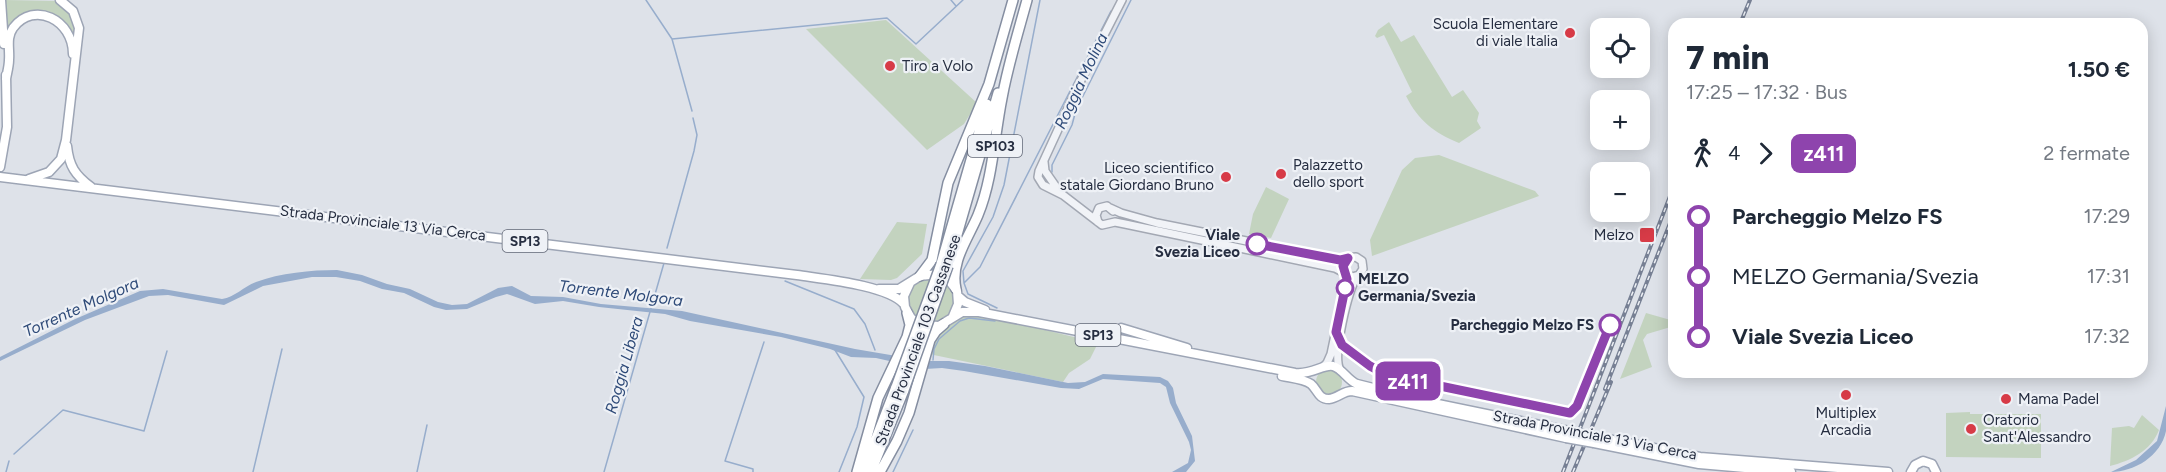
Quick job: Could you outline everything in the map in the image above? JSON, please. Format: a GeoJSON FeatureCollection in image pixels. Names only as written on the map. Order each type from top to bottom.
{"type":"FeatureCollection","features":[{"type":"Feature","properties":{"kind":"highway","name":"Strada Provinciale 103 Cassanese"},"geometry":{"type":"LineString","coordinates":[[945,265],[996,74],[1013,0]]}},
{"type":"Feature","properties":{"kind":"highway","name":"SP103"},"geometry":{"type":"LineString","coordinates":[[920,276],[933,260],[948,183],[989,84],[1013,0]]}},
{"type":"Feature","properties":{"kind":"highway","name":"Strada Provinciale 103 Cassanese"},"geometry":{"type":"LineString","coordinates":[[870,472],[945,265],[1022,0]]}},
{"type":"Feature","properties":{"kind":"highway","name":"SP103"},"geometry":{"type":"LineString","coordinates":[[957,292],[954,274],[987,188],[1002,97],[1027,0]]}},
{"type":"Feature","properties":{"kind":"highway"},"geometry":{"type":"LineString","coordinates":[[857,472],[875,407],[909,330],[906,309]]}},
{"type":"Feature","properties":{"kind":"highway"},"geometry":{"type":"LineString","coordinates":[[880,472],[901,433],[913,403],[931,337],[948,321]]}},
{"type":"Feature","properties":{"kind":"highway","name":"Strada Provinciale 103 Cassanese"},"geometry":{"type":"LineString","coordinates":[[863,472],[900,389]]}},
{"type":"Feature","properties":{"kind":"main road"},"geometry":{"type":"LineString","coordinates":[[1,162],[7,127],[2,0]]}},
{"type":"Feature","properties":{"kind":"main road"},"geometry":{"type":"LineString","coordinates":[[60,0],[73,11],[79,23],[79,43],[71,87]]}},
{"type":"Feature","properties":{"kind":"main road"},"geometry":{"type":"LineString","coordinates":[[6,79],[9,60],[8,40],[11,31],[22,19],[40,14],[57,19],[70,36],[73,45],[64,159],[58,176],[62,184]]}},
{"type":"Feature","properties":{"kind":"main road"},"geometry":{"type":"LineString","coordinates":[[26,180],[49,172],[64,159]]}},
{"type":"Feature","properties":{"kind":"main road"},"geometry":{"type":"LineString","coordinates":[[64,159],[75,174],[92,188]]}},
{"type":"Feature","properties":{"kind":"main road","name":"Strada Provinciale 13 Via Cerca"},"geometry":{"type":"LineString","coordinates":[[0,177],[819,278],[872,289],[899,299],[921,325],[933,327],[966,311],[994,314],[1301,374],[1332,366],[1357,384],[1567,434],[1699,464],[1791,472]]}},
{"type":"Feature","properties":{"kind":"main road","name":"Strada Provinciale 13 Via Cerca"},"geometry":{"type":"LineString","coordinates":[[872,289],[895,289],[920,276],[938,274],[948,279],[965,302],[994,314]]}},
{"type":"Feature","properties":{"kind":"main road"},"geometry":{"type":"LineString","coordinates":[[906,309],[905,292],[910,283]]}},
{"type":"Feature","properties":{"kind":"main road"},"geometry":{"type":"LineString","coordinates":[[948,321],[957,308],[957,292]]}},
{"type":"Feature","properties":{"kind":"main road"},"geometry":{"type":"LineString","coordinates":[[1121,328],[1190,349],[1203,356]]}},
{"type":"Feature","properties":{"kind":"main road","name":"Strada Provinciale 13 Via Cerca"},"geometry":{"type":"LineString","coordinates":[[1203,356],[1294,379],[1313,387],[1316,393],[1323,398],[1352,392],[1567,434],[1700,457],[1852,471],[1888,472]]}},
{"type":"Feature","properties":{"kind":"main road"},"geometry":{"type":"LineString","coordinates":[[1313,387],[1313,378],[1321,368]]}},
{"type":"Feature","properties":{"kind":"main road"},"geometry":{"type":"LineString","coordinates":[[1338,395],[1345,387],[1342,373]]}},
{"type":"Feature","properties":{"kind":"main road"},"geometry":{"type":"LineString","coordinates":[[1909,471],[1917,463],[1926,462],[1933,465],[1936,472]]}},
{"type":"Feature","properties":{"kind":"street"},"geometry":{"type":"LineString","coordinates":[[1122,0],[1044,161],[1045,171],[1062,195],[1104,225],[1125,224],[1256,250],[1335,268],[1350,277],[1357,276]]}},
{"type":"Feature","properties":{"kind":"street"},"geometry":{"type":"LineString","coordinates":[[1075,205],[1089,209],[1106,207],[1121,213],[1192,230],[1340,260],[1356,257],[1362,262],[1363,271],[1357,276],[1352,288],[1338,348],[1338,364],[1342,373]]}},
{"type":"Feature","properties":{"kind":"street"},"geometry":{"type":"LineString","coordinates":[[1099,223],[1096,214],[1106,207]]}},
{"type":"Feature","properties":{"kind":"street"},"geometry":{"type":"LineString","coordinates":[[1106,207],[1115,215],[1111,224]]}},
{"type":"Feature","properties":{"kind":"street"},"geometry":{"type":"LineString","coordinates":[[1321,368],[1327,363],[1331,354],[1347,279],[1343,265],[1348,258]]}},
{"type":"Feature","properties":{"kind":"green space"},"geometry":{"type":"Polygon","coordinates":[[[5,0],[59,1],[74,17],[76,44],[62,20],[51,12],[37,12],[7,31],[5,0]]]}},
{"type":"Feature","properties":{"kind":"green space","name":"Tiro a Volo"},"geometry":{"type":"Polygon","coordinates":[[[886,20],[977,103],[964,124],[927,150],[806,29],[886,20]]]}},
{"type":"Feature","properties":{"kind":"green space"},"geometry":{"type":"Polygon","coordinates":[[[1389,22],[1401,42],[1414,35],[1452,97],[1463,90],[1479,113],[1477,121],[1481,128],[1459,143],[1434,130],[1421,119],[1406,96],[1412,92],[1384,35],[1377,38],[1375,36],[1378,30],[1389,22]]]}},
{"type":"Feature","properties":{"kind":"green space"},"geometry":{"type":"Polygon","coordinates":[[[1439,155],[1535,191],[1539,196],[1372,256],[1370,240],[1402,170],[1415,158],[1439,155]]]}},
{"type":"Feature","properties":{"kind":"green space"},"geometry":{"type":"Polygon","coordinates":[[[1266,187],[1289,199],[1271,238],[1249,234],[1253,214],[1266,187]]]}},
{"type":"Feature","properties":{"kind":"green space"},"geometry":{"type":"Polygon","coordinates":[[[897,222],[927,224],[922,254],[897,278],[891,280],[860,279],[897,222]]]}},
{"type":"Feature","properties":{"kind":"green space"},"geometry":{"type":"Polygon","coordinates":[[[931,277],[940,278],[947,284],[953,291],[953,309],[947,316],[940,322],[931,323],[922,322],[915,316],[909,309],[908,300],[909,291],[915,284],[922,278],[931,277]]]}},
{"type":"Feature","properties":{"kind":"green space"},"geometry":{"type":"Polygon","coordinates":[[[1646,313],[1668,319],[1668,328],[1647,334],[1643,340],[1652,367],[1620,379],[1646,313]]]}},
{"type":"Feature","properties":{"kind":"green space"},"geometry":{"type":"Polygon","coordinates":[[[964,315],[988,316],[1098,343],[1090,359],[1069,373],[1063,382],[929,354],[943,331],[964,315]]]}},
{"type":"Feature","properties":{"kind":"green space"},"geometry":{"type":"Polygon","coordinates":[[[1329,369],[1338,373],[1342,382],[1338,391],[1329,395],[1320,391],[1316,382],[1320,373],[1329,369]]]}},
{"type":"Feature","properties":{"kind":"green space"},"geometry":{"type":"Polygon","coordinates":[[[1970,412],[1970,414],[2041,414],[2041,458],[1946,457],[1946,413],[1970,412]]]}},
{"type":"Feature","properties":{"kind":"green space"},"geometry":{"type":"Polygon","coordinates":[[[2142,415],[2159,430],[2151,444],[2139,454],[2110,466],[2112,428],[2129,426],[2134,428],[2142,415]]]}},
{"type":"Feature","properties":{"kind":"water","name":"Torrente Molgora"},"geometry":{"type":"Polygon","coordinates":[[[337,270],[410,289],[438,302],[452,305],[467,304],[498,288],[512,286],[531,296],[563,297],[601,304],[682,311],[855,349],[926,361],[949,361],[985,366],[1068,383],[1085,382],[1103,374],[1160,377],[1168,381],[1173,388],[1176,403],[1192,436],[1195,461],[1186,472],[1172,472],[1188,463],[1191,450],[1170,403],[1166,387],[1160,383],[1103,379],[1079,389],[1061,388],[964,371],[942,368],[925,369],[876,358],[851,357],[830,349],[781,337],[690,321],[665,314],[563,301],[535,304],[507,294],[467,309],[446,310],[404,293],[336,277],[312,277],[263,286],[224,305],[168,295],[149,296],[85,320],[0,361],[0,357],[73,320],[140,291],[163,289],[222,299],[256,282],[275,276],[306,271],[337,270]]]}},
{"type":"Feature","properties":{"kind":"water"},"geometry":{"type":"Polygon","coordinates":[[[2166,406],[2166,431],[2159,448],[2137,466],[2111,472],[2136,460],[2157,441],[2166,406]]]}},
{"type":"Feature","properties":{"kind":"waterway"},"geometry":{"type":"LineString","coordinates":[[646,0],[672,39],[692,111]]}},
{"type":"Feature","properties":{"kind":"waterway"},"geometry":{"type":"LineString","coordinates":[[951,0],[956,6]]}},
{"type":"Feature","properties":{"kind":"waterway"},"geometry":{"type":"LineString","coordinates":[[672,39],[887,18],[916,44],[963,0]]}},
{"type":"Feature","properties":{"kind":"waterway"},"geometry":{"type":"LineString","coordinates":[[964,283],[963,271],[993,217],[1004,185],[1040,0]]}},
{"type":"Feature","properties":{"kind":"waterway","name":"Roggia Molina"},"geometry":{"type":"LineString","coordinates":[[1052,172],[1052,165],[1072,125],[1076,110],[1131,0]]}},
{"type":"Feature","properties":{"kind":"waterway"},"geometry":{"type":"LineString","coordinates":[[997,308],[968,294],[964,283],[980,267],[1111,11]]}},
{"type":"Feature","properties":{"kind":"waterway"},"geometry":{"type":"LineString","coordinates":[[667,248],[694,151],[697,135],[693,118]]}},
{"type":"Feature","properties":{"kind":"waterway","name":"Roggia Libera"},"geometry":{"type":"LineString","coordinates":[[604,472],[664,263]]}},
{"type":"Feature","properties":{"kind":"waterway"},"geometry":{"type":"LineString","coordinates":[[785,281],[854,309],[865,324],[875,350]]}},
{"type":"Feature","properties":{"kind":"waterway"},"geometry":{"type":"LineString","coordinates":[[933,360],[934,349],[939,339],[960,321],[969,318],[995,321]]}},
{"type":"Feature","properties":{"kind":"waterway"},"geometry":{"type":"LineString","coordinates":[[753,472],[753,469],[725,461],[764,342]]}},
{"type":"Feature","properties":{"kind":"waterway"},"geometry":{"type":"LineString","coordinates":[[253,472],[282,349]]}},
{"type":"Feature","properties":{"kind":"waterway"},"geometry":{"type":"LineString","coordinates":[[835,350],[864,397],[857,427],[839,472]]}},
{"type":"Feature","properties":{"kind":"waterway"},"geometry":{"type":"LineString","coordinates":[[14,454],[63,410],[144,431],[167,351]]}},
{"type":"Feature","properties":{"kind":"waterway"},"geometry":{"type":"LineString","coordinates":[[417,472],[427,425]]}},
{"type":"Feature","properties":{"kind":"waterway"},"geometry":{"type":"LineString","coordinates":[[893,472],[913,430]]}},
{"type":"Feature","properties":{"kind":"waterway"},"geometry":{"type":"LineString","coordinates":[[6,472],[9,461]]}},
{"type":"Feature","properties":{"kind":"railway"},"geometry":{"type":"LineString","coordinates":[[1742,18],[1750,0]]}},
{"type":"Feature","properties":{"kind":"railway"},"geometry":{"type":"LineString","coordinates":[[1563,472],[1668,201]]}},
{"type":"Feature","properties":{"kind":"railway"},"geometry":{"type":"LineString","coordinates":[[1605,389],[1668,228]]}},
{"type":"Feature","properties":{"kind":"railway"},"geometry":{"type":"LineString","coordinates":[[1573,472],[1611,382]]}},
{"type":"Feature","properties":{"kind":"bus line","name":"z411"},"geometry":{"type":"LineString","coordinates":[[1257,244],[1340,260],[1348,258],[1343,266],[1347,279],[1336,332],[1337,338],[1360,360],[1376,370],[1404,380],[1567,414],[1574,411],[1577,406],[1610,325]]}},
{"type":"Feature","properties":{"kind":"place","name":"Scuola Elementare di viale Italia"},"geometry":{"type":"Point","coordinates":[1570,33]}},
{"type":"Feature","properties":{"kind":"place","name":"Tiro a Volo"},"geometry":{"type":"Point","coordinates":[890,66]}},
{"type":"Feature","properties":{"kind":"place","name":"Palazzetto dello sport"},"geometry":{"type":"Point","coordinates":[1281,174]}},
{"type":"Feature","properties":{"kind":"place","name":"Liceo scientifico statale Giordano Bruno"},"geometry":{"type":"Point","coordinates":[1226,177]}},
{"type":"Feature","properties":{"kind":"place","name":"Melzo"},"geometry":{"type":"Point","coordinates":[1647,235]}},
{"type":"Feature","properties":{"kind":"place","name":"Viale Svezia Liceo"},"geometry":{"type":"Point","coordinates":[1257,244]}},
{"type":"Feature","properties":{"kind":"place","name":"MELZO Germania/Svezia"},"geometry":{"type":"Point","coordinates":[1345,288]}},
{"type":"Feature","properties":{"kind":"place","name":"Parcheggio Melzo FS"},"geometry":{"type":"Point","coordinates":[1610,325]}},
{"type":"Feature","properties":{"kind":"place","name":"Multiplex Arcadia"},"geometry":{"type":"Point","coordinates":[1846,395]}},
{"type":"Feature","properties":{"kind":"place","name":"Mama Padel"},"geometry":{"type":"Point","coordinates":[2006,399]}},
{"type":"Feature","properties":{"kind":"place","name":"Oratorio Sant'Alessandro"},"geometry":{"type":"Point","coordinates":[1971,429]}}]}
